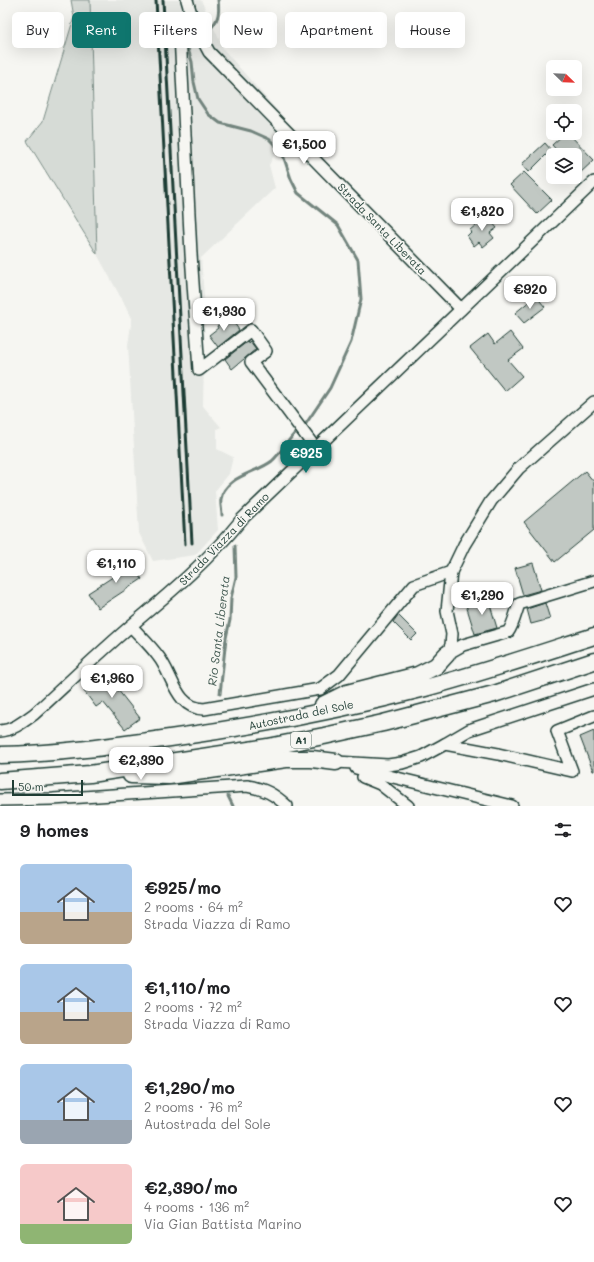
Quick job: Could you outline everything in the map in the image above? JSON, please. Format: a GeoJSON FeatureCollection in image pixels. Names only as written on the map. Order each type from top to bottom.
{"type":"FeatureCollection","features":[{"type":"Feature","properties":{"kind":"highway","name":"Autostrada del Sole"},"geometry":{"type":"LineString","coordinates":[[0,755],[132,744],[217,732],[296,718],[431,686],[485,671],[594,636]]}},
{"type":"Feature","properties":{"kind":"highway"},"geometry":{"type":"LineString","coordinates":[[296,718],[346,693],[418,675],[436,666],[447,654]]}},
{"type":"Feature","properties":{"kind":"highway","name":"A1"},"geometry":{"type":"LineString","coordinates":[[0,781],[90,774],[268,747],[369,726],[494,694],[594,661]]}},
{"type":"Feature","properties":{"kind":"highway"},"geometry":{"type":"LineString","coordinates":[[90,774],[169,776],[286,759],[312,758],[336,762]]}},
{"type":"Feature","properties":{"kind":"street","name":"Strada Santa Liberata"},"geometry":{"type":"LineString","coordinates":[[187,0],[194,24],[209,52],[460,309]]}},
{"type":"Feature","properties":{"kind":"street"},"geometry":{"type":"LineString","coordinates":[[181,48],[191,254],[199,370],[251,330],[266,351],[251,362],[316,449]]}},
{"type":"Feature","properties":{"kind":"street","name":"Strada Viazza di Ramo"},"geometry":{"type":"LineString","coordinates":[[0,731],[8,730],[19,725],[34,714],[131,626],[175,590],[230,535],[242,519],[594,182]]}},
{"type":"Feature","properties":{"kind":"street"},"geometry":{"type":"LineString","coordinates":[[447,654],[451,645],[452,634],[448,611],[451,572],[464,546],[496,495],[519,468],[594,402]]}},
{"type":"Feature","properties":{"kind":"street"},"geometry":{"type":"LineString","coordinates":[[131,626],[159,656],[174,688],[183,700],[197,709],[204,710],[320,688],[339,675],[414,584],[451,572]]}},
{"type":"Feature","properties":{"kind":"street"},"geometry":{"type":"LineString","coordinates":[[447,654],[464,645],[508,632],[512,628],[519,604],[594,581]]}},
{"type":"Feature","properties":{"kind":"street"},"geometry":{"type":"LineString","coordinates":[[336,762],[388,766],[402,763],[421,757],[469,730],[594,689]]}},
{"type":"Feature","properties":{"kind":"street"},"geometry":{"type":"LineString","coordinates":[[445,744],[498,754],[572,771],[557,731],[594,716]]}},
{"type":"Feature","properties":{"kind":"street"},"geometry":{"type":"LineString","coordinates":[[336,762],[375,774],[512,806]]}},
{"type":"Feature","properties":{"kind":"street"},"geometry":{"type":"LineString","coordinates":[[363,777],[380,784],[408,806]]}},
{"type":"Feature","properties":{"kind":"street"},"geometry":{"type":"LineString","coordinates":[[0,800],[53,799],[247,786],[260,788],[275,795],[287,806]]}},
{"type":"Feature","properties":{"kind":"shaded area"},"geometry":{"type":"Polygon","coordinates":[[[71,0],[90,0],[90,12],[73,12],[71,0]]]}},
{"type":"Feature","properties":{"kind":"shaded area"},"geometry":{"type":"Polygon","coordinates":[[[90,0],[201,0],[207,12],[139,12],[139,48],[212,48],[212,24],[220,41],[220,48],[223,48],[288,123],[282,140],[269,165],[275,188],[201,258],[205,310],[203,406],[221,427],[217,429],[217,449],[233,457],[229,474],[215,491],[218,530],[195,555],[153,561],[139,533],[128,345],[132,318],[97,254],[91,48],[131,48],[131,12],[90,12],[90,0]]]}},
{"type":"Feature","properties":{"kind":"shaded area"},"geometry":{"type":"Polygon","coordinates":[[[72,24],[72,48],[91,48],[97,254],[27,141],[43,121],[72,24]]]}},
{"type":"Feature","properties":{"kind":"building"},"geometry":{"type":"Polygon","coordinates":[[[557,140],[575,140],[594,160],[582,171],[582,148],[555,148],[552,145],[557,140]]]}},
{"type":"Feature","properties":{"kind":"building"},"geometry":{"type":"Polygon","coordinates":[[[545,143],[549,148],[546,148],[546,155],[529,172],[522,164],[545,143]]]}},
{"type":"Feature","properties":{"kind":"building"},"geometry":{"type":"Polygon","coordinates":[[[524,172],[552,200],[537,214],[510,185],[524,172]]]}},
{"type":"Feature","properties":{"kind":"building"},"geometry":{"type":"Polygon","coordinates":[[[487,216],[497,228],[490,233],[494,238],[483,247],[479,242],[474,246],[467,236],[471,232],[470,230],[487,216]]]}},
{"type":"Feature","properties":{"kind":"building"},"geometry":{"type":"Polygon","coordinates":[[[536,296],[545,307],[524,323],[515,313],[536,296]]]}},
{"type":"Feature","properties":{"kind":"building"},"geometry":{"type":"Polygon","coordinates":[[[230,317],[239,330],[218,347],[209,335],[218,328],[217,326],[230,317]]]}},
{"type":"Feature","properties":{"kind":"building"},"geometry":{"type":"Polygon","coordinates":[[[510,332],[523,349],[508,360],[522,376],[505,391],[470,348],[488,334],[495,344],[510,332]]]}},
{"type":"Feature","properties":{"kind":"building"},"geometry":{"type":"Polygon","coordinates":[[[248,341],[248,343],[250,341],[256,349],[232,369],[225,359],[248,341]]]}},
{"type":"Feature","properties":{"kind":"building"},"geometry":{"type":"Polygon","coordinates":[[[585,471],[594,482],[594,530],[555,562],[524,522],[585,471]]]}},
{"type":"Feature","properties":{"kind":"building"},"geometry":{"type":"Polygon","coordinates":[[[128,558],[142,579],[98,608],[88,593],[122,571],[117,565],[128,558]]]}},
{"type":"Feature","properties":{"kind":"building"},"geometry":{"type":"Polygon","coordinates":[[[533,563],[541,590],[523,595],[515,568],[533,563]]]}},
{"type":"Feature","properties":{"kind":"building"},"geometry":{"type":"Polygon","coordinates":[[[488,598],[497,628],[475,634],[466,605],[488,598]]]}},
{"type":"Feature","properties":{"kind":"building"},"geometry":{"type":"Polygon","coordinates":[[[545,603],[550,619],[531,624],[527,609],[545,603]]]}},
{"type":"Feature","properties":{"kind":"building"},"geometry":{"type":"Polygon","coordinates":[[[398,615],[417,634],[411,640],[393,622],[398,615]]]}},
{"type":"Feature","properties":{"kind":"building"},"geometry":{"type":"Polygon","coordinates":[[[110,671],[122,687],[118,690],[140,718],[125,729],[103,702],[96,707],[84,691],[110,671]]]}},
{"type":"Feature","properties":{"kind":"building"},"geometry":{"type":"Polygon","coordinates":[[[594,731],[594,771],[593,771],[580,737],[594,731]]]}},
{"type":"Feature","properties":{"kind":"waterway","name":"Rio Santa Liberata"},"geometry":{"type":"LineString","coordinates":[[212,27],[216,21],[219,10],[218,0]]}},
{"type":"Feature","properties":{"kind":"waterway","name":"Rio Santa Liberata"},"geometry":{"type":"LineString","coordinates":[[189,48],[198,99],[208,114],[220,123],[251,131],[269,139],[282,152],[291,179],[298,193],[338,225],[358,260],[361,299],[351,342],[330,388],[305,425]]}},
{"type":"Feature","properties":{"kind":"waterway","name":"Rio Santa Liberata"},"geometry":{"type":"LineString","coordinates":[[222,515],[221,499],[224,491],[229,485],[242,476],[272,461],[296,432]]}},
{"type":"Feature","properties":{"kind":"waterway","name":"Rio Santa Liberata"},"geometry":{"type":"LineString","coordinates":[[220,694],[226,638],[230,620],[231,598],[236,577],[235,546]]}},
{"type":"Feature","properties":{"kind":"waterway","name":"Rio Santa Liberata"},"geometry":{"type":"LineString","coordinates":[[228,796],[233,806]]}},
{"type":"Feature","properties":{"kind":"railway"},"geometry":{"type":"LineString","coordinates":[[156,0],[185,544]]}},
{"type":"Feature","properties":{"kind":"railway"},"geometry":{"type":"LineString","coordinates":[[163,0],[192,543]]}}]}
